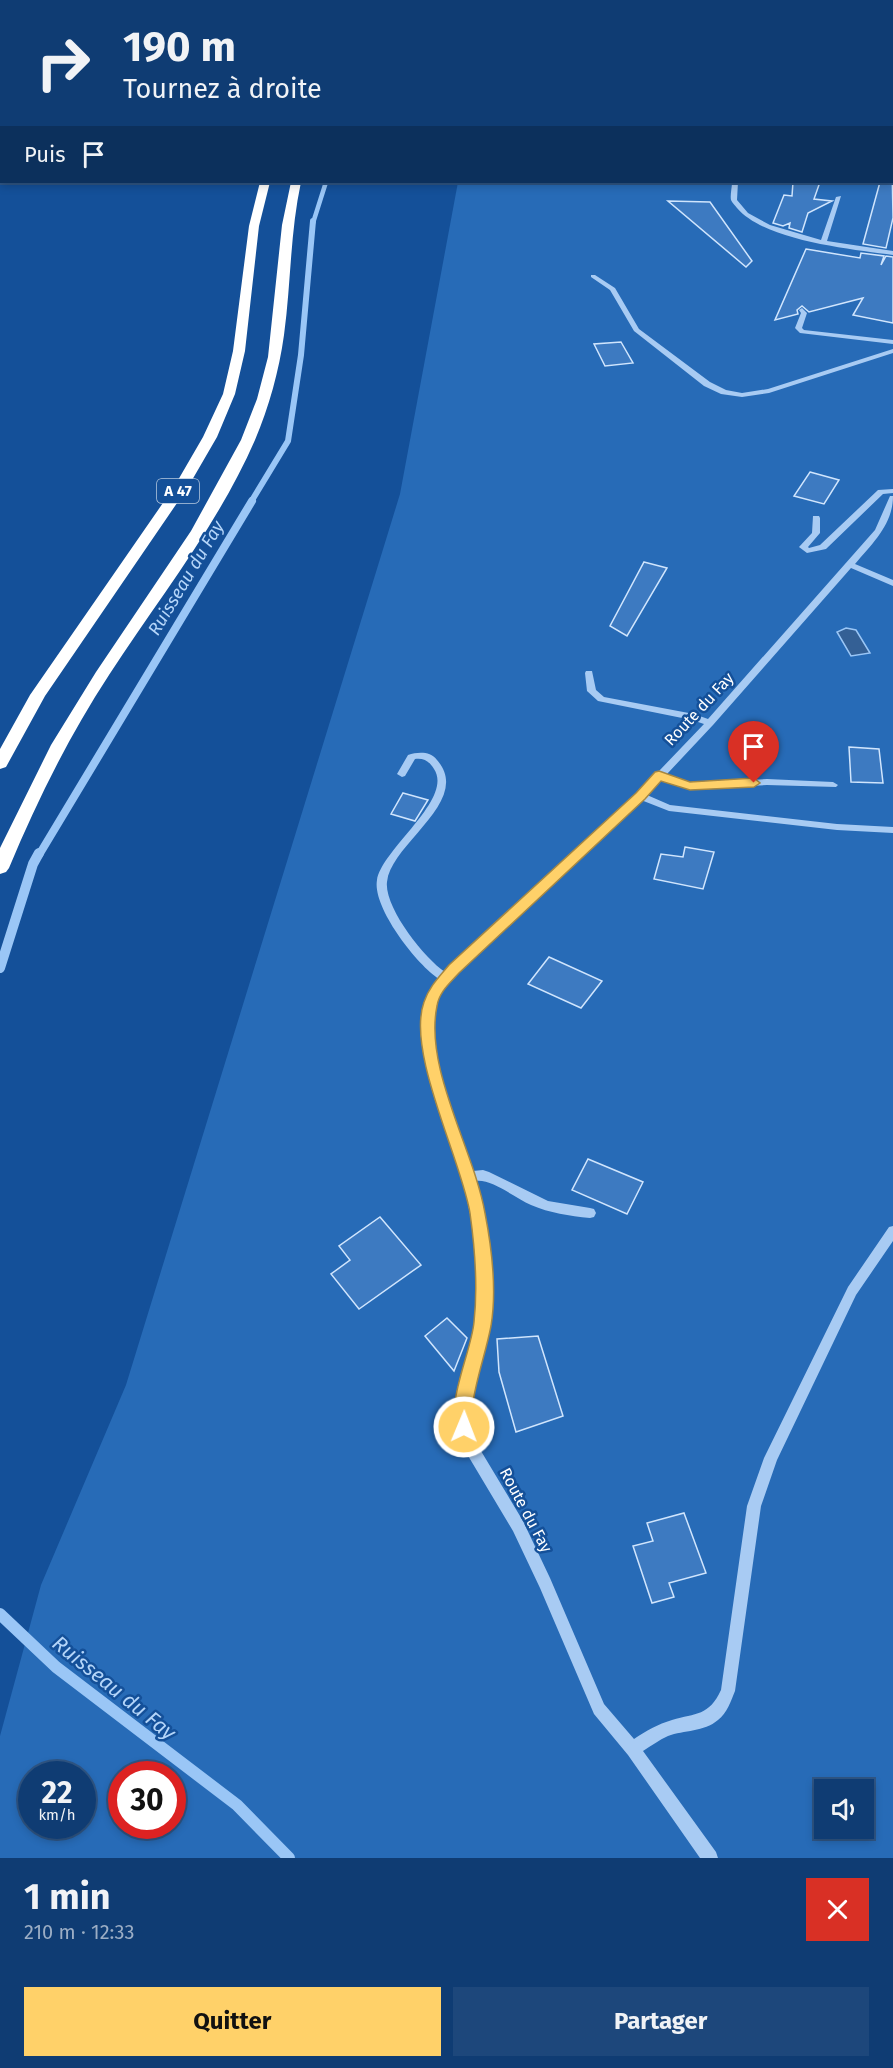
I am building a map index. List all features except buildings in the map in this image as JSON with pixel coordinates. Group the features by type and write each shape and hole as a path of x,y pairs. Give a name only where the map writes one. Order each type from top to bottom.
{"highway":[{"name":"A 47","path":"0,763 38,695 181,487 210,437 228,394 239,351 254,226 265,183"},
{"name":"A 47","path":"0,868 33,793 59,744 101,676 198,530 247,442 263,403 274,357 288,221 296,183"}],"street":[{"path":"735,183 733,195 736,204 752,219 777,231 893,253"},
{"path":"824,241 838,197"},
{"path":"593,276 613,289 636,330 707,384 724,392 742,395 769,390 893,351"},
{"path":"802,310 804,314 798,328 802,332 893,342"},
{"path":"816,519 816,533 803,547 807,551 823,547 881,492 893,491"},
{"name":"Route du Fay","path":"710,1858 633,1750 599,1709 518,1526 472,1449 464,1427 464,1404 483,1324 485,1279 477,1212 469,1176 447,1116 432,1062 428,1025 430,1004 437,988 446,978 640,796 710,723 879,531 893,498"},
{"path":"851,565 893,583"},
{"path":"589,673 592,691 601,699 693,717 710,723"},
{"path":"402,774 411,757 418,755 426,757 437,766 441,775 440,787 436,802 424,823 390,860 380,884 382,894 418,955 446,978"},
{"path":"659,775 690,786 767,782 833,785"},
{"path":"640,796 669,808 837,827 893,830"},
{"path":"469,1176 489,1177 528,1200 546,1207 567,1212 590,1213"},
{"path":"633,1750 662,1731 699,1723 713,1717 722,1707 728,1691 754,1506 771,1458 852,1292 893,1231"}],"shaded area":[{"path":"458,183 893,183 893,1858 0,1858 0,1736 41,1585 126,1385 400,494"},
{"path":"846,628 856,630 870,653 851,656 837,632"}],"waterway":[{"name":"Ruisseau du Fay","path":"313,223 326,183"},
{"name":"Ruisseau du Fay","path":"251,502 288,441 301,355 313,221"},
{"name":"Ruisseau du Fay","path":"39,855 252,501"},
{"name":"Ruisseau du Fay","path":"0,968 33,864 39,853"},
{"name":"Ruisseau du Fay","path":"0,1614 56,1667 237,1805 289,1858"}],"route":[{"path":"464,1427 464,1404 468,1379 483,1324 485,1279 477,1212 469,1176 447,1116 432,1062 428,1025 430,1004 437,988 454,969 640,796 659,775 682,785 700,787 754,783"}]}
